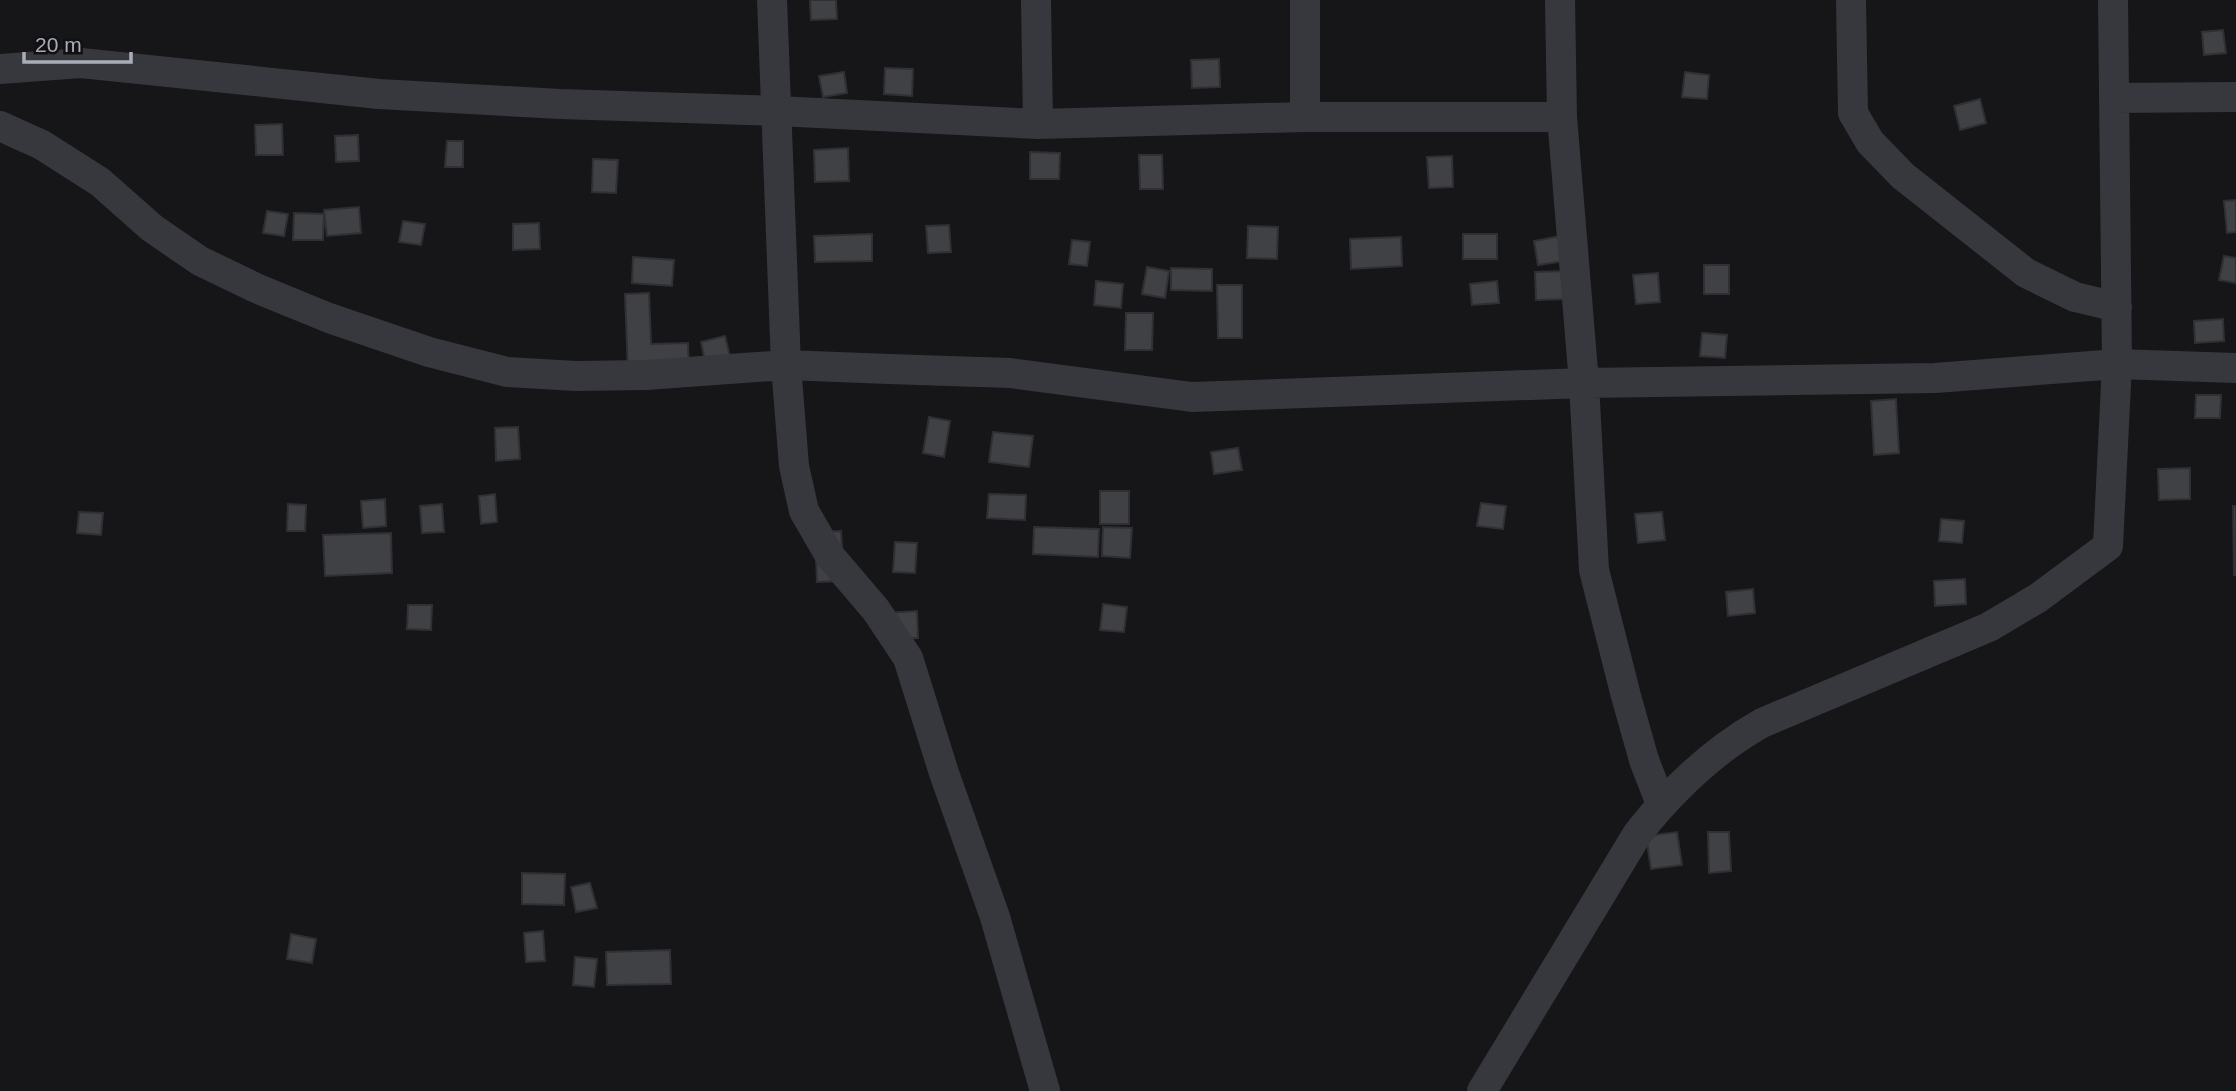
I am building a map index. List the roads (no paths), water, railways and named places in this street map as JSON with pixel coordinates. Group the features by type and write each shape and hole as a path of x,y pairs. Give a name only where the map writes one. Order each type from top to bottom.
{"street":[{"path":"772,0 786,365 794,466 804,511 830,556 876,610 908,658 944,773 995,917 1045,1091"},
{"path":"1036,0 1038,124"},
{"path":"1305,0 1305,117"},
{"path":"1560,0 1562,117 1584,383 1594,570 1644,760 1661,804"},
{"path":"1851,0 1853,113 1870,142 1903,176 2026,273 2076,297 2117,307"},
{"path":"1482,1091 1638,833 1661,804 1711,756 1734,738 1762,723 1989,627 2038,598 2108,545 2117,365 2112,0"},
{"path":"0,69 81,64 379,94 1038,124 1305,117 1562,117"},
{"path":"2114,98 2236,97"},
{"path":"0,126 42,145 100,182 152,228 200,261 329,318 429,352 507,372 576,376 646,375 786,365 1010,373 1192,397 1584,383 1935,378 2117,365 2236,368"}]}
